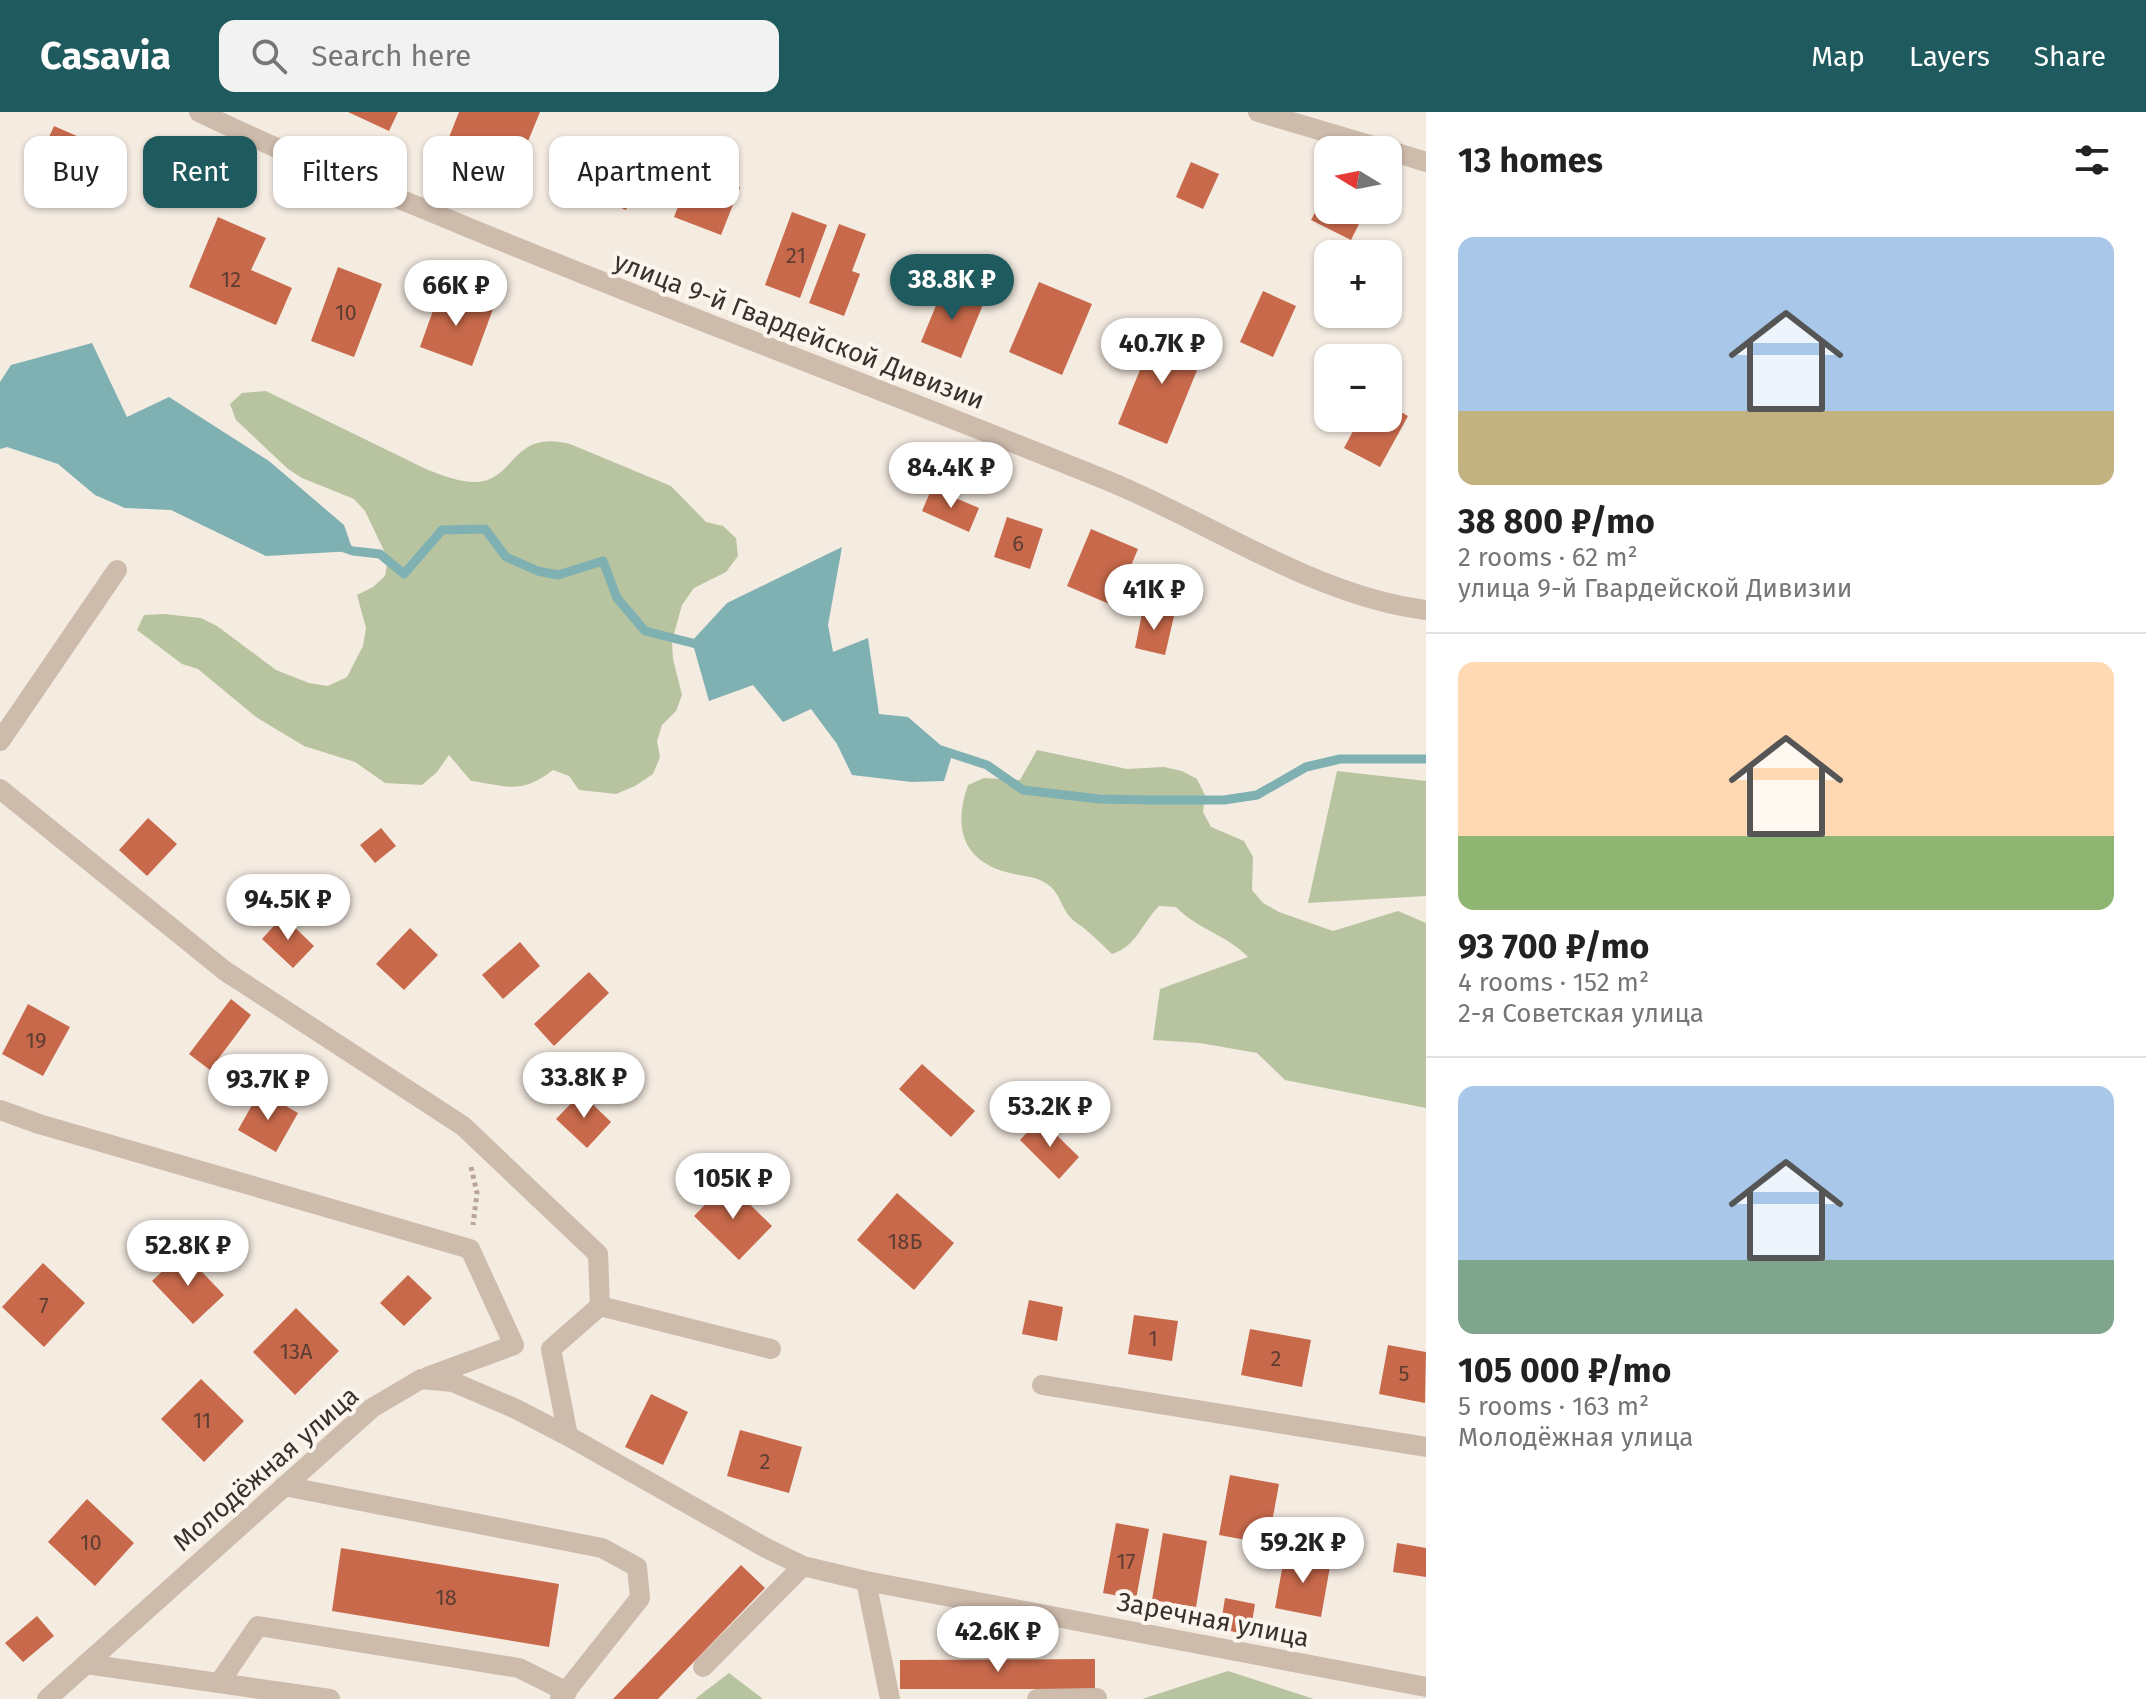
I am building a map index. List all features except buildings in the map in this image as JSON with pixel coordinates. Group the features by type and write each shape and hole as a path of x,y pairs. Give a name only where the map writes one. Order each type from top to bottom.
{"street":[{"name":"улица 9-й Гвардейской Дивизии","path":"199,112 524,251 1111,482 1305,573 1392,606 1426,610"},
{"path":"1258,112 1339,136"},
{"path":"1402,155 1426,162"},
{"path":"0,741 117,570"},
{"path":"0,789 225,971 463,1126 598,1254 600,1306"},
{"path":"0,1110 470,1249 514,1345 551,1349 600,1306"},
{"path":"600,1306 771,1349"},
{"name":"Молодёжная улица","path":"47,1699 372,1408 421,1379 514,1345"},
{"path":"551,1349 568,1436"},
{"path":"421,1379 453,1382 514,1408 803,1566 703,1667"},
{"path":"1042,1385 1426,1447"},
{"path":"219,1683 258,1626 519,1668 563,1696 640,1598 637,1567 602,1548 284,1486"},
{"name":"Заречная улица","path":"803,1566 866,1581 1426,1687"},
{"path":"866,1581 890,1699"},
{"path":"86,1664 330,1699"},
{"path":"1037,1699 1097,1698"}],"path":[{"path":"463,1126 477,1193 470,1249"}],"green space":[{"path":"266,391 428,470 465,481 490,479 536,443 551,441 570,444 671,486 706,522 723,526 736,538 738,556 726,572 694,588 682,605 672,641 682,695 676,711 662,725 657,741 660,757 653,774 616,794 579,790 569,776 553,770 532,783 514,787 471,781 449,755 437,772 422,785 385,783 355,762 304,746 256,717 198,669 182,664 137,630 144,615 201,618 217,626 276,670 309,683 328,686 347,677 363,646 366,628 357,595 385,576 388,559 365,511 354,499 302,478 288,469 236,420 230,404 242,393"},
{"path":"1037,750 1127,769 1164,767 1197,779 1205,795 1203,812 1211,827 1244,841 1253,857 1252,890 1263,903 1279,912 1333,931 1398,911 1426,923 1426,1108 1285,1080 1257,1053 1200,1043 1153,1040 1160,989 1248,957 1176,907 1159,906 1133,940 1112,954 1073,920 1046,883 1006,872 979,858 964,838 962,826 968,785 984,778 1020,780"},
{"path":"1337,771 1426,781 1426,896 1308,903"},
{"path":"1228,1671 1314,1699 1142,1699"},
{"path":"729,1673 763,1699 695,1699"}],"water":[{"path":"92,343 127,417 169,397 269,461 344,525 353,551 266,556 171,510 125,508 95,495 58,464 7,447 0,449 0,382 11,365"},
{"path":"842,547 828,625 833,652 868,638 879,714 908,717 952,755 944,781 912,782 852,775 837,744 811,709 783,722 753,685 709,701 692,641 727,603"}],"waterway":[{"path":"341,547 380,554 404,574 442,530 485,529 506,557 538,571 558,575 603,561 617,598 645,631 700,645"},
{"path":"941,750 987,765 1023,790 1099,799 1150,800 1224,800 1257,795 1306,767 1340,759 1426,759"}]}
